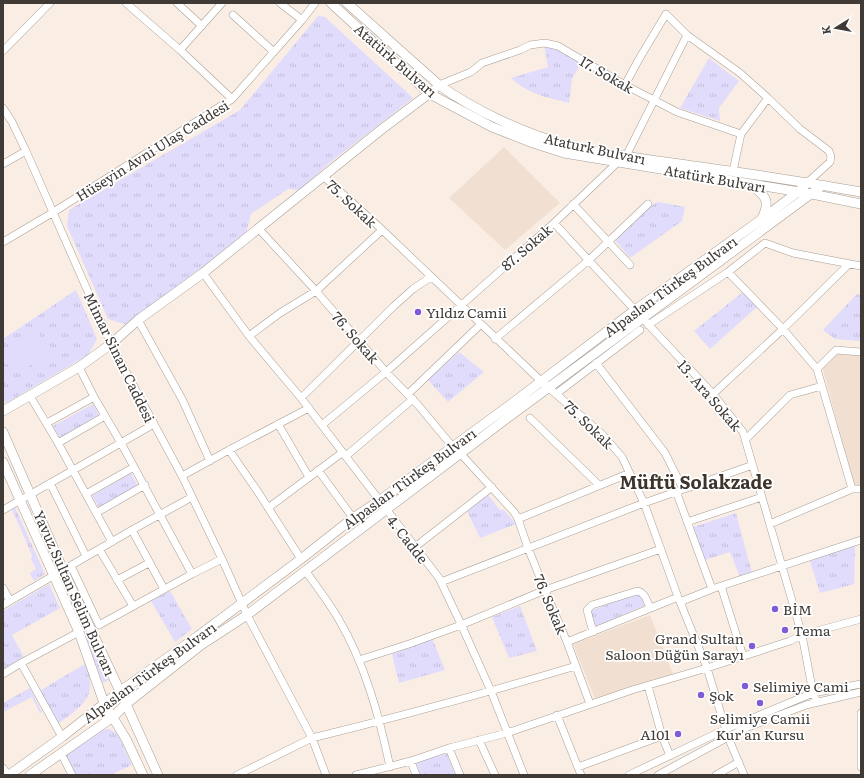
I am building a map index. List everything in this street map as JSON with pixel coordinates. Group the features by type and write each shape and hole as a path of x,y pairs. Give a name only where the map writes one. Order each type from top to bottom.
{"main road":[{"name":"Atatürk Bulvarı","path":"331,3 430,94 492,127 533,143 564,153 622,159 661,168 861,204"},
{"name":"Ataturk Bulvarı","path":"347,3 451,93 495,118 535,134 622,159 733,171 808,182 861,192"},
{"path":"3,411 79,367 111,344 138,320 203,273 382,129 430,94 439,84"},
{"name":"Alpaslan Türkeş Bulvarı","path":"9,775 62,737 104,703 243,603 353,518 379,501 635,310 762,219 798,192 808,182"},
{"path":"750,184 763,194 766,199 766,212 762,219"},
{"path":"30,775 113,717 126,704 201,645 247,615 385,509 460,454 553,391 824,185"},
{"name":"Yavuz Sultan Selim Bulvarı","path":"3,432 31,495 67,568 119,692 126,704 158,775"},
{"name":"Yavuz Sultan Selim Bulvarı","path":"3,462 79,632 104,703 126,739 140,774"}],"street":[{"path":"3,51 50,3"},
{"path":"126,3 180,50 232,99"},
{"path":"177,3 202,26"},
{"path":"180,50 222,3"},
{"path":"280,3 302,20"},
{"name":"Hüseyin Avni Ulaş Caddesi","path":"3,242 52,213 232,99 316,3"},
{"path":"625,85 666,14 687,35 740,73 800,129 829,152 831,157 830,162 808,182"},
{"path":"233,15 274,52"},
{"name":"87. Sokak","path":"322,425 386,372 554,223 622,159 687,35"},
{"name":"17. Sokak","path":"439,84 471,72 482,63 530,45 545,43 558,46 625,85 678,112 741,134"},
{"path":"733,171 741,134 768,98"},
{"name":"Mimar Sinan Caddesi","path":"3,108 12,122 26,151 111,344 182,476 243,603 247,615 312,738 326,775"},
{"path":"3,164 26,151"},
{"name":"75. Sokak","path":"323,176 382,230 495,339 603,435 622,457 644,503 679,599 707,668 728,737 744,775"},
{"path":"574,204 630,265"},
{"path":"495,339 590,260 648,204"},
{"name":"13. Ara Sokak","path":"554,223 713,394 743,432 802,635 813,693 817,702"},
{"name":"76. Sokak","path":"258,228 316,291 386,372 410,396 452,446"},
{"path":"249,336 280,313 316,291 382,230"},
{"path":"645,322 728,272 765,244 793,253 861,266"},
{"path":"713,394 783,329 849,264"},
{"path":"728,272 783,329 817,369 852,489"},
{"name":"4. Cadde","path":"203,273 249,336 309,408 441,582 491,691 524,775"},
{"path":"301,398 398,301 431,277"},
{"path":"138,320 182,399 210,461"},
{"path":"268,508 318,470 344,454 410,396 480,324"},
{"path":"553,391 596,363 640,330"},
{"path":"817,369 836,350 861,352"},
{"path":"596,363 665,453 680,490 687,522 712,589"},
{"path":"79,367 94,397 161,514 192,574"},
{"path":"745,440 790,395 822,386"},
{"path":"30,396 47,423 112,542"},
{"path":"47,423 94,397"},
{"path":"182,476 309,408"},
{"path":"58,443 105,416"},
{"path":"530,418 599,485"},
{"path":"3,510 154,424"},
{"path":"278,424 309,477"},
{"path":"229,450 301,559"},
{"name":"76. Sokak","path":"460,454 492,487 514,512 518,519 590,704"},
{"path":"441,582 644,503 753,465"},
{"path":"86,494 134,467"},
{"path":"318,470 353,518"},
{"path":"518,519 630,473"},
{"path":"50,483 86,556"},
{"path":"96,513 145,486"},
{"path":"415,547 492,487"},
{"path":"770,524 852,489 861,490"},
{"path":"3,605 86,556 192,497"},
{"path":"687,522 762,497"},
{"path":"132,530 164,590"},
{"path":"567,642 650,608 861,540"},
{"path":"99,549 133,606"},
{"path":"359,660 461,625 545,590 661,549"},
{"path":"67,568 99,624 222,559"},
{"path":"117,580 149,563"},
{"path":"305,570 338,618 359,660 380,721 390,766"},
{"path":"721,586 742,656"},
{"path":"3,588 10,601"},
{"path":"593,632 587,614 587,610 592,605 641,591 644,594 650,608"},
{"path":"356,775 412,761 449,748 507,733 556,715 790,641 802,635 861,619"},
{"path":"3,674 79,632"},
{"path":"21,663 62,737"},
{"path":"237,775 312,738 491,691 576,666"},
{"path":"630,775 726,729 813,693 861,684"},
{"path":"648,686 662,736 670,756"},
{"path":"658,775 743,730 806,705 861,692"},
{"path":"861,713 861,767"},
{"path":"556,715 581,775"},
{"path":"578,766 662,736"},
{"path":"479,740 495,775"},
{"path":"449,748 460,775"},
{"path":"64,759 72,775"},
{"path":"412,761 416,775"},
{"path":"716,775 738,762"},
{"path":"3,768 9,775"}],"shaded area":[{"path":"504,147 560,203 505,250 449,198"},
{"path":"839,352 861,354 861,487 854,486 823,370 824,367"},
{"path":"650,615 673,674 595,699 573,644"}],"green space":[{"path":"318,16 325,17 413,98 328,164 300,190 288,189 251,214 246,233 127,325 108,319 67,226 69,210 240,110"},
{"path":"544,45 554,47 581,63 572,79 569,103 545,97 524,88 511,78 548,67"},
{"path":"709,58 739,81 719,108 720,121 680,108"},
{"path":"659,202 685,207 682,221 630,258 614,239 655,203"},
{"path":"76,290 97,339 88,355 6,403 3,400 3,339"},
{"path":"743,292 757,307 710,349 694,331"},
{"path":"857,294 861,295 860,341 835,339 823,330"},
{"path":"38,331 50,355 15,374 3,352 3,349"},
{"path":"459,352 484,372 448,402 428,380"},
{"path":"93,404 99,415 60,438 53,426"},
{"path":"131,473 138,486 99,507 92,496"},
{"path":"488,495 500,510 504,510 516,524 480,538 467,511"},
{"path":"13,503 45,574 34,581 30,573 36,569 31,559 32,555 10,505"},
{"path":"736,513 752,573 740,577 730,552 705,560 693,527"},
{"path":"855,546 854,584 820,593 810,561 844,548"},
{"path":"61,577 109,680 103,683 91,652 58,579"},
{"path":"49,584 60,608 12,635 24,657 3,669 3,611"},
{"path":"170,591 192,629 175,642 151,601"},
{"path":"636,594 642,597 644,606 615,618 613,622 595,629 590,611"},
{"path":"520,606 537,651 509,658 492,617"},
{"path":"432,638 445,670 399,683 392,654"},
{"path":"85,664 89,675 90,684 89,693 86,700 74,712 58,724 41,690"},
{"path":"30,688 42,712 40,713 32,697 3,712 3,703"},
{"path":"110,729 118,735 132,765 110,775 75,775 65,756 98,730"},
{"path":"447,754 455,775 420,775 416,761"}],"place":[{"name":"Yıldız Camii","path":"418,312"},
{"name":"BİM","path":"775,609"},
{"name":"Tema","path":"785,630"},
{"name":"Grand Sultan Saloon Düğün Sarayı","path":"752,646"},
{"name":"Selimiye Cami","path":"745,686"},
{"name":"Şok","path":"701,695"},
{"name":"Selimiye Camii Kur'an Kursu","path":"760,703"},
{"name":"A101","path":"678,734"}],"district":[{"name":"Müftü Solakzade","path":"696,481"}]}
